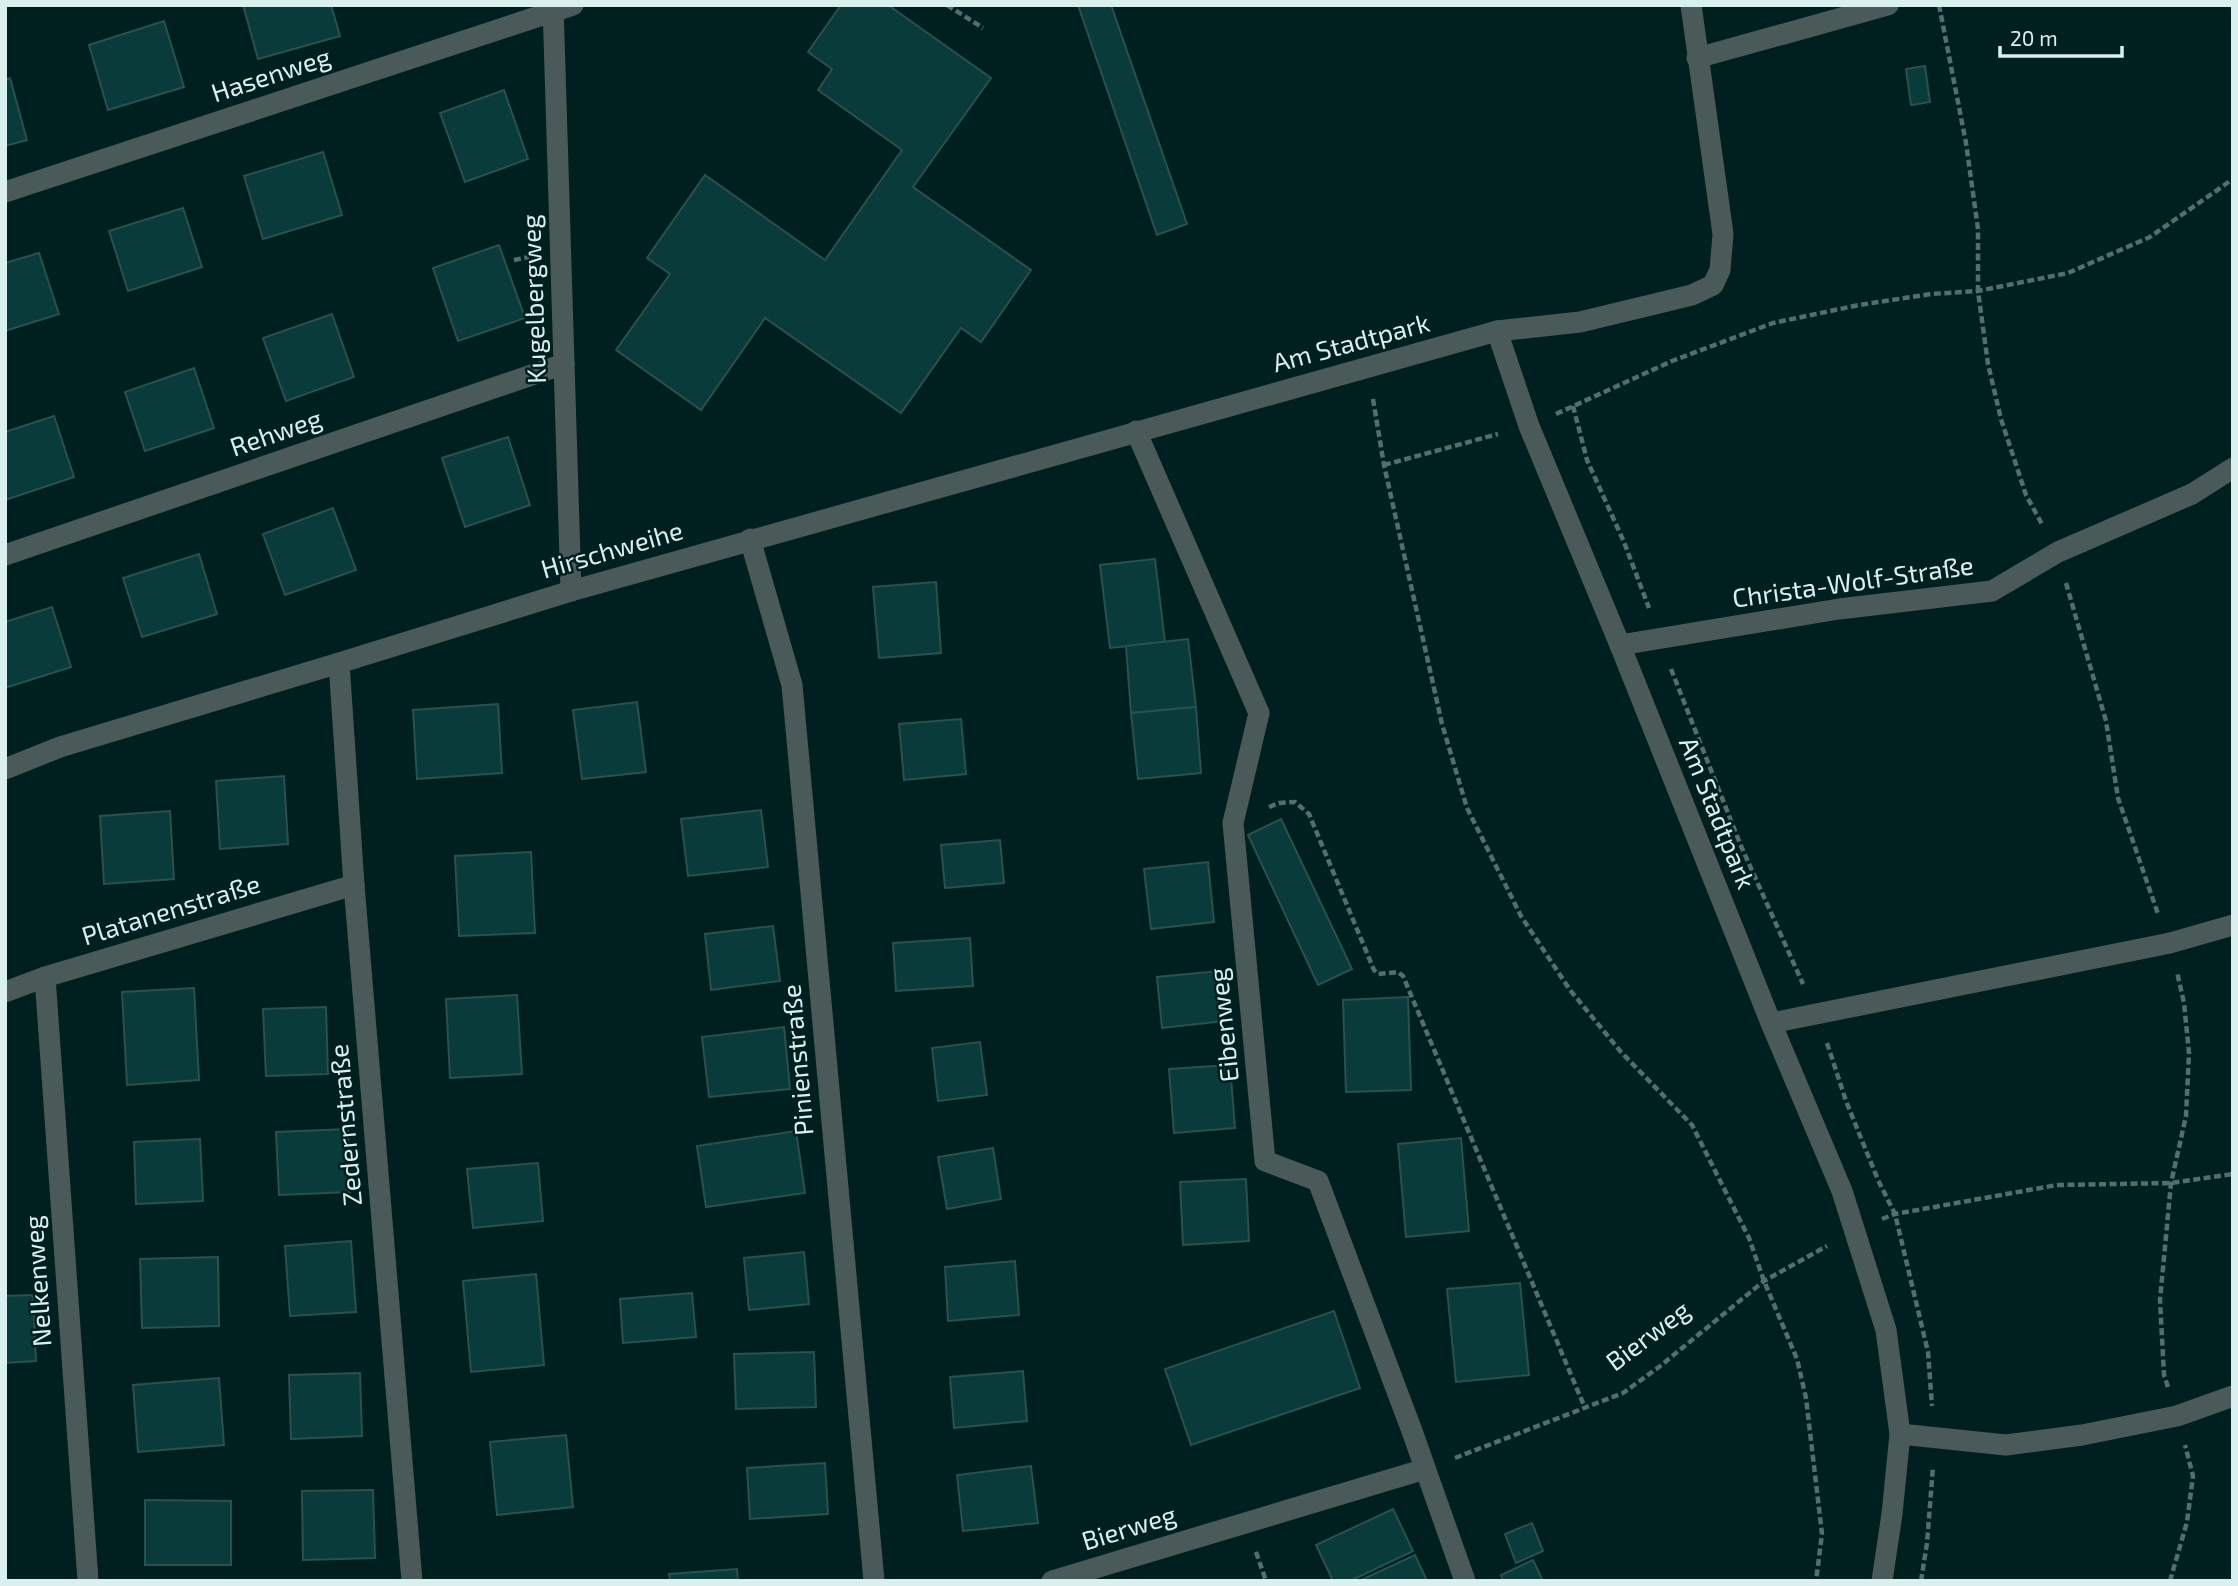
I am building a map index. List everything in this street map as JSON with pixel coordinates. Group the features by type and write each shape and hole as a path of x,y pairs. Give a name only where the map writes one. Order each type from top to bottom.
{"street":[{"path":"1497,331 1580,322 1692,295 1713,285 1720,270 1723,234 1691,5"},
{"path":"1697,58 1888,5"},
{"name":"Hasenweg","path":"5,192 560,7"},
{"name":"Kugelbergweg","path":"560,7 564,365 571,591"},
{"name":"Am Stadtpark","path":"1239,403 1497,331 1529,426 1842,1191 1886,1330 1900,1434 1882,1581"},
{"name":"Rehweg","path":"5,555 564,365"},
{"name":"Hirschweihe","path":"5,769 60,747 571,591 1239,403"},
{"name":"Eibenweg","path":"1136,431 1259,713 1233,823 1265,1161 1318,1181 1412,1430 1465,1581"},
{"name":"Christa-Wolf-Straße","path":"1620,645 1839,610 1992,591 2057,552 2192,494 2233,468"},
{"name":"Pinienstraße","path":"750,539 792,685 874,1581"},
{"name":"Zedernstraße","path":"339,663 354,885 412,1581"},
{"name":"Platanenstraße","path":"5,992 45,977 354,885"},
{"path":"1771,1023 2170,943 2233,925"},
{"name":"Nelkenweg","path":"45,977 88,1581"},
{"path":"1900,1434 2006,1446 2082,1435 2177,1416 2233,1396"},
{"name":"Bierweg","path":"1052,1581 1424,1469"}],"path":[{"path":"947,5 984,28"},
{"path":"1939,5 1968,155 1978,229 1978,290 1988,364 2001,419 2026,495 2057,552 2106,721 2118,798 2142,872 2170,943 2184,1003 2189,1053 2186,1116 2171,1184 2160,1300 2164,1375 2193,1476 2187,1522 2170,1581"},
{"path":"1384,466 1529,426 1672,361 1773,323 1931,294 1978,290 2068,273 2150,237 2233,179"},
{"path":"1368,367 1384,466 1442,724 1467,808 1521,916 1570,990 1621,1052 1692,1125 1749,1238 1797,1359 1807,1398 1822,1534 1816,1581"},
{"path":"1233,823 1279,803 1295,802 1309,814 1374,970 1378,974 1398,972 1403,976 1584,1408"},
{"name":"Bierweg","path":"1424,1469 1623,1393 1764,1281 1854,1231 1895,1214 2057,1185 2171,1184 2233,1174"}],"building":[{"path":"243,5 331,5 340,36 258,59"},
{"path":"841,5 888,5 991,78 913,187 1031,270 981,342 961,328 901,413 765,318 701,410 616,350 670,274 647,258 705,175 825,260 902,150 818,90 832,69 808,52"},
{"path":"1078,5 1111,5 1187,224 1157,235"},
{"path":"164,21 184,87 108,110 89,45"},
{"path":"1925,66 1930,102 1911,105 1906,69"},
{"path":"10,78 27,140 5,146 5,80"},
{"path":"504,90 528,159 465,182 440,113"},
{"path":"323,152 342,215 263,239 244,176"},
{"path":"183,208 202,267 128,291 109,231"},
{"path":"499,245 525,318 458,341 433,268"},
{"path":"39,253 59,314 5,331 5,263"},
{"path":"332,314 354,377 286,401 263,338"},
{"path":"194,368 214,428 145,451 125,392"},
{"path":"54,416 74,477 5,500 5,432"},
{"path":"508,437 530,505 465,527 442,458"},
{"path":"333,508 356,570 285,595 263,534"},
{"path":"199,554 217,614 142,637 123,578"},
{"path":"1155,559 1165,642 1110,648 1100,565"},
{"path":"936,582 941,653 879,658 873,587"},
{"path":"52,607 71,667 5,688 5,622"},
{"path":"1188,639 1196,707 1131,713 1126,646"},
{"path":"637,702 646,772 582,779 573,710"},
{"path":"498,704 502,773 417,779 413,710"},
{"path":"1196,707 1201,773 1138,779 1131,713"},
{"path":"961,719 966,774 904,780 899,724"},
{"path":"284,776 288,844 220,849 216,781"},
{"path":"761,810 768,867 688,876 681,819"},
{"path":"170,811 174,879 104,884 100,816"},
{"path":"1281,819 1352,969 1318,985 1248,835"},
{"path":"1000,840 1004,883 945,888 941,845"},
{"path":"531,852 535,933 459,936 455,856"},
{"path":"1208,862 1214,922 1151,929 1144,869"},
{"path":"773,926 780,981 711,990 705,934"},
{"path":"970,938 973,986 896,991 893,943"},
{"path":"1219,971 1224,1021 1162,1028 1157,977"},
{"path":"194,988 199,1080 127,1085 122,992"},
{"path":"517,995 522,1074 450,1078 446,999"},
{"path":"1408,997 1411,1090 1346,1092 1343,1000"},
{"path":"326,1007 328,1074 266,1076 263,1009"},
{"path":"784,1027 790,1089 709,1097 702,1037"},
{"path":"980,1042 987,1095 938,1101 932,1048"},
{"path":"1230,1065 1235,1128 1174,1133 1169,1069"},
{"path":"348,1129 350,1192 279,1195 276,1132"},
{"path":"796,1131 805,1193 706,1207 697,1146"},
{"path":"1461,1138 1469,1231 1406,1237 1398,1144"},
{"path":"200,1139 203,1201 136,1204 134,1142"},
{"path":"993,1148 1001,1199 947,1209 938,1157"},
{"path":"538,1163 543,1221 473,1228 467,1169"},
{"path":"1246,1179 1249,1241 1183,1245 1180,1182"},
{"path":"351,1241 356,1312 290,1316 285,1246"},
{"path":"804,1252 809,1304 749,1310 744,1258"},
{"path":"218,1257 219,1326 142,1328 140,1259"},
{"path":"1015,1261 1019,1315 948,1321 945,1267"},
{"path":"536,1274 544,1365 471,1372 463,1281"},
{"path":"1520,1283 1529,1375 1456,1382 1447,1289"},
{"path":"692,1293 696,1337 623,1343 620,1299"},
{"path":"33,1295 36,1361 5,1363 5,1296"},
{"path":"1334,1311 1360,1388 1191,1445 1165,1369"},
{"path":"814,1352 816,1407 736,1409 734,1354"},
{"path":"1023,1371 1027,1421 954,1428 950,1377"},
{"path":"360,1373 362,1436 291,1439 289,1375"},
{"path":"219,1378 224,1445 138,1452 133,1385"},
{"path":"566,1435 573,1507 497,1515 490,1442"},
{"path":"825,1463 828,1514 750,1519 747,1468"},
{"path":"1031,1466 1038,1523 963,1531 957,1475"},
{"path":"373,1490 375,1558 303,1560 302,1491"},
{"path":"145,1500 231,1501 231,1565 145,1565"},
{"path":"1393,1509 1413,1551 1350,1581 1333,1581 1316,1545"},
{"path":"1532,1523 1543,1551 1516,1563 1505,1534"},
{"path":"1415,1555 1427,1581 1359,1581"},
{"path":"1533,1560 1543,1581 1503,1581 1501,1575"},
{"path":"737,1569 738,1581 670,1581 669,1574"}]}
